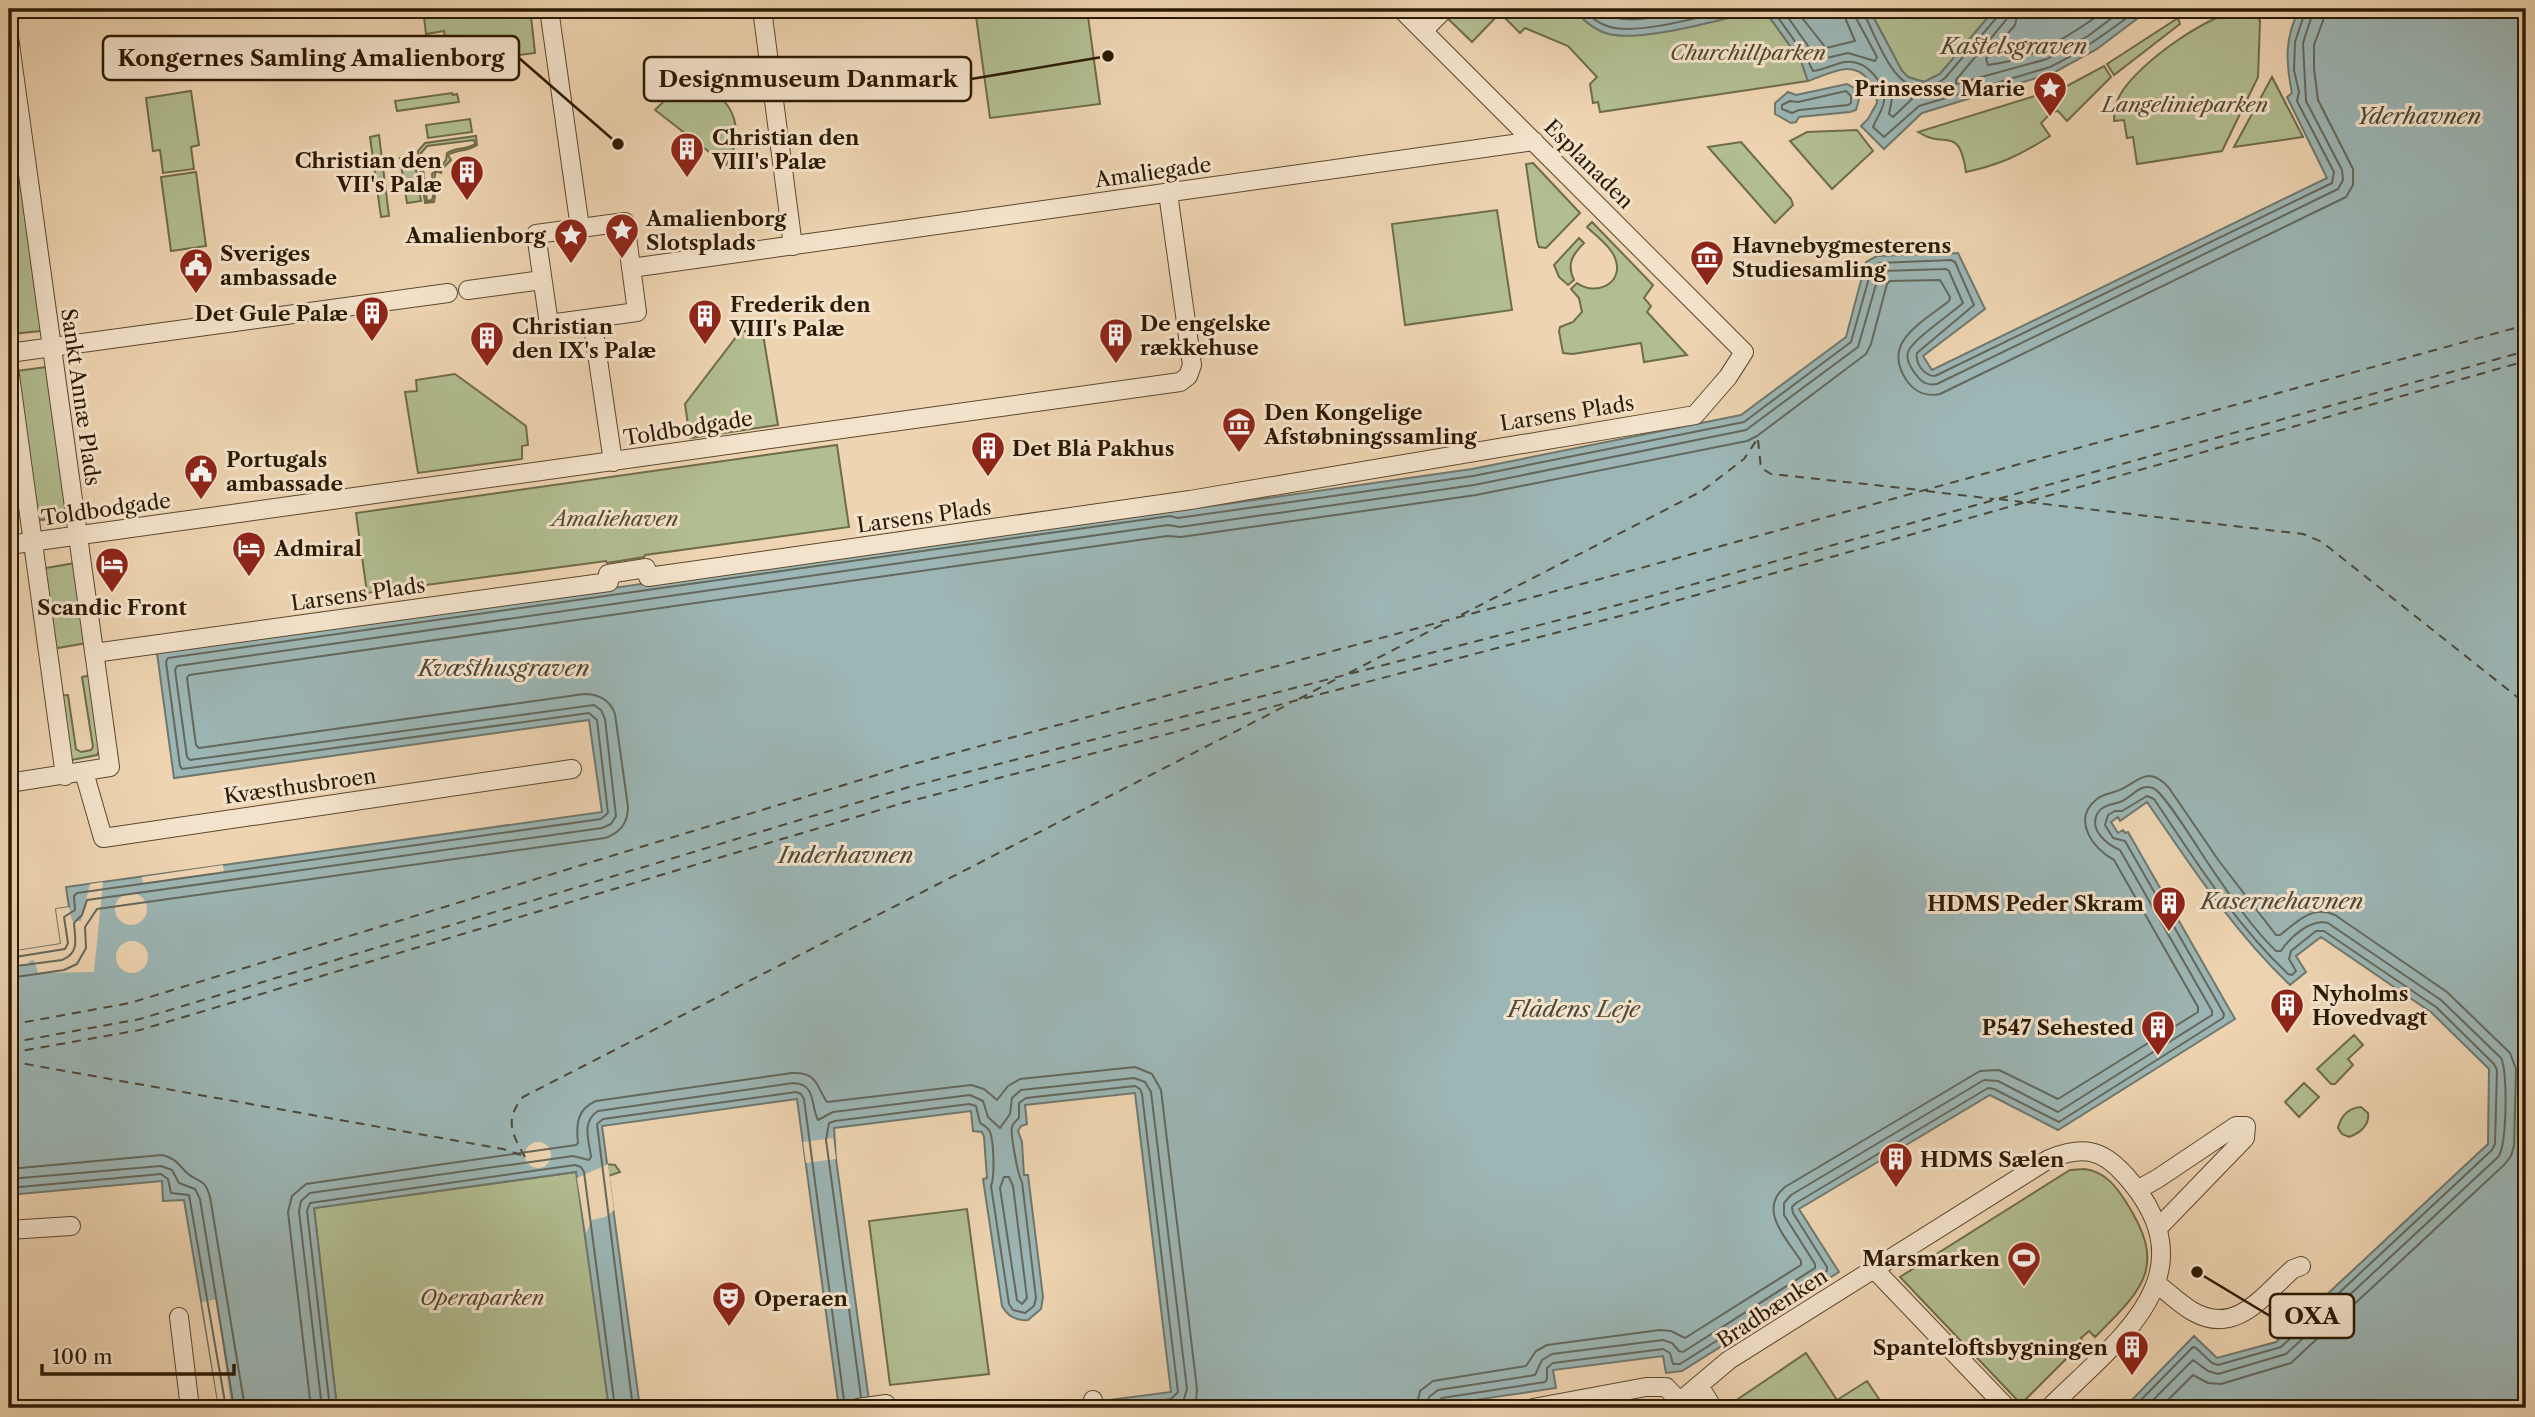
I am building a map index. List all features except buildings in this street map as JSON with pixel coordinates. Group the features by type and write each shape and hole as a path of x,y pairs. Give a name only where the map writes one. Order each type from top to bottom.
{"street":[{"path":"549,9 580,228"},
{"path":"631,268 785,247 761,9"},
{"name":"Esplanaden","path":"1401,9 1744,352"},
{"path":"1423,31 1445,9"},
{"name":"Sankt Annæ Plads","path":"9,37 110,767 9,783"},
{"name":"Amaliegade","path":"785,247 1534,141"},
{"name":"Toldbodgade","path":"9,545 1180,382 1188,376 1192,365 1168,193"},
{"path":"625,222 631,268 637,312 548,324 536,234 625,222"},
{"path":"468,290 542,280"},
{"path":"9,353 448,293"},
{"path":"592,318 613,462"},
{"name":"Larsens Plads","path":"94,653 609,582 608,574 637,569 646,568 648,576 661,575 1110,512 1695,415 1728,377 1744,352"},
{"path":"9,368 65,776"},
{"name":"Kvæsthusbroen","path":"84,772 103,838 572,769"},
{"path":"2049,1408 2144,1311 2157,1284 2161,1261 2158,1228 2245,1138 2246,1126 2236,1126 2157,1180 2137,1190"},
{"name":"Bradbænken","path":"1676,1405 1729,1360 2049,1159 2067,1152 2083,1150 2111,1161 2137,1190 2158,1228"},
{"path":"9,1230 71,1226"},
{"path":"2157,1284 2192,1311 2208,1318 2225,1320 2247,1312 2293,1269 2301,1266"},
{"path":"1874,1269 2007,1408"},
{"path":"179,1317 190,1408"},
{"path":"1533,1408 1646,1387 1666,1387 1676,1405"},
{"path":"1700,1387 1713,1408"},
{"path":"858,1408 882,1405"}],"green space":[{"path":"423,9 511,9 513,18 531,16 535,53 449,64 444,31 426,34"},
{"path":"975,9 1087,9 1100,104 990,118"},
{"name":"Churchillparken","path":"1438,9 1574,9 1598,30 1624,36 1662,32 1761,10 1765,11 1801,61 1808,81 1600,112 1598,102 1593,103 1590,84 1597,77 1568,46 1525,28 1520,33 1500,13 1472,42"},
{"path":"1869,9 1995,9 1940,74 1924,82 1908,77 1902,71"},
{"name":"Langelinieparken","path":"2248,9 2257,14 2260,21 2258,77 2222,151 2137,164 2133,137 2127,138 2124,120 2114,121 2117,102 2129,82 2158,54 2196,28 2215,18"},
{"path":"2178,18 2180,24 2114,75 2107,64"},
{"path":"2104,66 2111,77 2067,121 2058,111 2052,112 2041,123 2050,136 1999,163 1966,172 1963,157 1955,143 1918,132 2067,86"},
{"path":"9,75 44,327 41,331 12,334 9,332"},
{"path":"2272,77 2303,137 2234,147"},
{"path":"685,90 701,90 714,94 731,112 736,138 726,165 655,110 669,96"},
{"path":"191,91 199,145 191,147 194,169 163,173 160,150 153,151 146,98"},
{"path":"457,94 459,102 397,111 395,101"},
{"path":"470,119 472,132 428,138 426,125"},
{"path":"1857,130 1873,151 1832,189 1790,141 1807,132"},
{"path":"379,135 389,216 381,217 370,137"},
{"path":"476,136 477,145 448,155 451,160 441,173 436,171 434,202 425,203 418,151 425,143","holes":["474,140 475,144 472,146 447,153 446,160 432,174 434,192 432,200 427,201 421,153 427,146"]},
{"path":"1741,142 1791,199 1793,205 1775,223 1708,147"},
{"path":"414,156 421,201 407,203 400,158"},
{"path":"1533,163 1580,213 1546,248 1539,247 1537,241 1526,164"},
{"path":"196,172 206,246 171,251 161,177"},
{"path":"1497,210 1512,310 1405,325 1392,224"},
{"path":"1592,222 1653,285 1644,298 1651,306 1647,312 1687,355 1644,362 1641,343 1573,354 1563,353 1560,327 1573,322 1582,312 1579,298 1571,289 1577,283 1591,288 1606,286 1615,276 1617,269 1611,251 1587,227"},
{"path":"1579,238 1584,243 1572,260 1574,280 1568,285 1559,277 1554,265"},
{"path":"762,328 778,425 690,438 685,404 740,332"},
{"path":"46,367 50,371 69,516 33,521 16,371"},
{"path":"455,374 526,426 528,445 522,446 522,459 418,473 405,392 417,391 416,380"},
{"name":"Amaliehaven","path":"837,445 849,527 645,555 607,563 606,561 367,593 356,513"},
{"path":"75,563 87,643 52,649 40,569"},
{"path":"91,675 100,749 97,755 72,760 66,757 57,696 68,695 76,749 81,752 91,750 93,747 82,677"},
{"path":"2354,1035 2363,1045 2348,1059 2353,1065 2335,1084 2331,1084 2317,1069"},
{"path":"2304,1083 2319,1097 2299,1117 2285,1102"},
{"path":"2361,1107 2368,1113 2366,1125 2349,1137 2342,1134 2338,1128 2343,1116 2352,1109"},
{"name":"Operaparken","path":"605,1164 615,1165 620,1172 579,1186 609,1408 337,1408 314,1208 577,1172 577,1177"},
{"name":"Marsmarken","path":"2085,1169 2098,1173 2114,1185 2139,1224 2146,1244 2144,1276 2137,1290 2112,1320 2095,1337 2089,1331 2081,1338 2083,1342 2021,1404 1900,1277 2070,1170"},
{"path":"967,1209 989,1374 890,1385 869,1221"},
{"path":"1806,1353 1837,1400 1867,1381 1885,1408 1744,1408 1738,1399"}],"water":[{"name":"Kastelsgraven","path":"1574,9 1869,9 1902,71 1908,77 1924,82 1940,74 1995,9 2150,9 2097,49 2053,73 1922,113 1884,149 1861,126 1877,103 1874,91 1864,75 1846,69 1808,81 1801,61 1765,11 1662,32 1624,36 1598,30"},
{"path":"2300,9 2526,9 2526,1408 2124,1408 2194,1336 2217,1358 2276,1342 2488,1144 2489,1069 2432,1013 2321,937 2296,956 2306,972 2290,985 2232,921 2147,802 2120,821 2118,817 2111,822 2118,833 2123,830 2128,832 2235,1019 2058,1130 1990,1095 1799,1209 1839,1272 1682,1371 1666,1373 1663,1356 1553,1370 1556,1388 1420,1408 1048,1408 1171,1392 1135,1093 1025,1105 1027,1124 1021,1126 1018,1131 1022,1142 1024,1175 1028,1175 1043,1297 1041,1309 1028,1320 1013,1318 1002,1306 983,1179 987,1178 984,1137 982,1132 973,1131 971,1111 834,1128 870,1408 839,1408 797,1099 602,1126 640,1408 609,1408 576,1172 314,1208 337,1408 219,1408 184,1200 163,1201 162,1181 9,1195 9,952 61,944 56,909 69,907 66,887 602,812 589,720 174,778 157,653 1175,508 1176,511 1472,469 1741,415 1846,337 1866,262 1877,256 1958,253 1985,309 1923,356 1932,370 2327,178 2287,97 2292,93 2288,71 2289,40"},
{"path":"1847,84 1856,89 1859,99 1856,110 1799,117 1796,122 1791,123 1775,114 1775,103 1788,92 1796,95"}],"pier":[{"path":"223,865 224,873 143,884 142,877"},
{"path":"103,882 94,972 38,973 34,960 29,961 29,965 9,969 9,952 61,944 56,909 69,907 72,921 81,921 90,884"},
{"path":"131,893 142,898 147,909 142,920 131,925 120,920 115,909 120,898"},
{"path":"132,941 143,946 148,957 143,968 132,973 121,968 116,957 121,946"},
{"path":"833,1138 836,1159 806,1163 803,1142"},
{"path":"538,1142 547,1146 551,1155 547,1164 538,1168 529,1164 525,1155 529,1146"},
{"path":"608,1164 614,1210 605,1217 592,1220 586,1233 577,1178"},
{"path":"217,1299 231,1408 219,1408 202,1302"}],"ferry route":[{"path":"9,1025 130,1003 906,766 2526,325"},
{"path":"9,1043 140,1019 909,787 1637,600 2526,351"},
{"path":"9,1053 140,1030 903,803 1647,609 2526,361"},
{"path":"1461,615 1702,491 1744,459 1758,438"},
{"path":"1758,440 1761,468 1771,474 1921,490"},
{"path":"1926,491 1994,499"},
{"path":"1999,499 2022,502"},
{"path":"2027,502 2303,534 2322,542 2526,704"},
{"path":"1349,673 1449,621"},
{"path":"1299,699 1340,677"},
{"path":"525,1157 512,1127 513,1113 523,1097 1291,703"},
{"path":"9,1061 503,1149 524,1156"}],"place":[{"name":"Designmuseum Danmark","path":"1108,56"},
{"name":"Prinsesse Marie","path":"2050,118"},
{"name":"Kongernes Samling Amalienborg","path":"618,144"},
{"name":"Christian den VIII's Palæ","path":"687,179"},
{"name":"Christian den VII's Palæ","path":"467,202"},
{"name":"Amalienborg Slotsplads","path":"622,260"},
{"name":"Amalienborg","path":"571,265"},
{"name":"Havnebygmesterens Studiesamling","path":"1707,287"},
{"name":"Sveriges ambassade","path":"196,295"},
{"name":"Det Gule Palæ","path":"372,343"},
{"name":"Frederik den VIII's Palæ","path":"705,346"},
{"name":"De engelske rækkehuse","path":"1116,365"},
{"name":"Christian den IX's Palæ","path":"487,368"},
{"name":"Den Kongelige Afstøbningssamling","path":"1239,454"},
{"name":"Det Blå Pakhus","path":"988,478"},
{"name":"Portugals ambassade","path":"201,501"},
{"name":"Admiral","path":"249,578"},
{"name":"Scandic Front","path":"112,594"},
{"name":"HDMS Peder Skram","path":"2169,933"},
{"name":"Nyholms Hovedvagt","path":"2287,1035"},
{"name":"P547 Sehested","path":"2158,1057"},
{"name":"HDMS Sælen","path":"1896,1189"},
{"name":"OXA","path":"2197,1272"},
{"name":"Marsmarken","path":"2024,1288"},
{"name":"Operaen","path":"729,1328"},
{"name":"Spanteloftsbygningen","path":"2132,1377"}],"water label":[{"name":"Yderhavnen","path":"2419,116"},
{"name":"Kvæsthusgraven","path":"504,668"},
{"name":"Inderhavnen","path":"846,855"},
{"name":"Kasernehavnen","path":"2282,901"},
{"name":"Flådens Leje","path":"1574,1009"}]}
